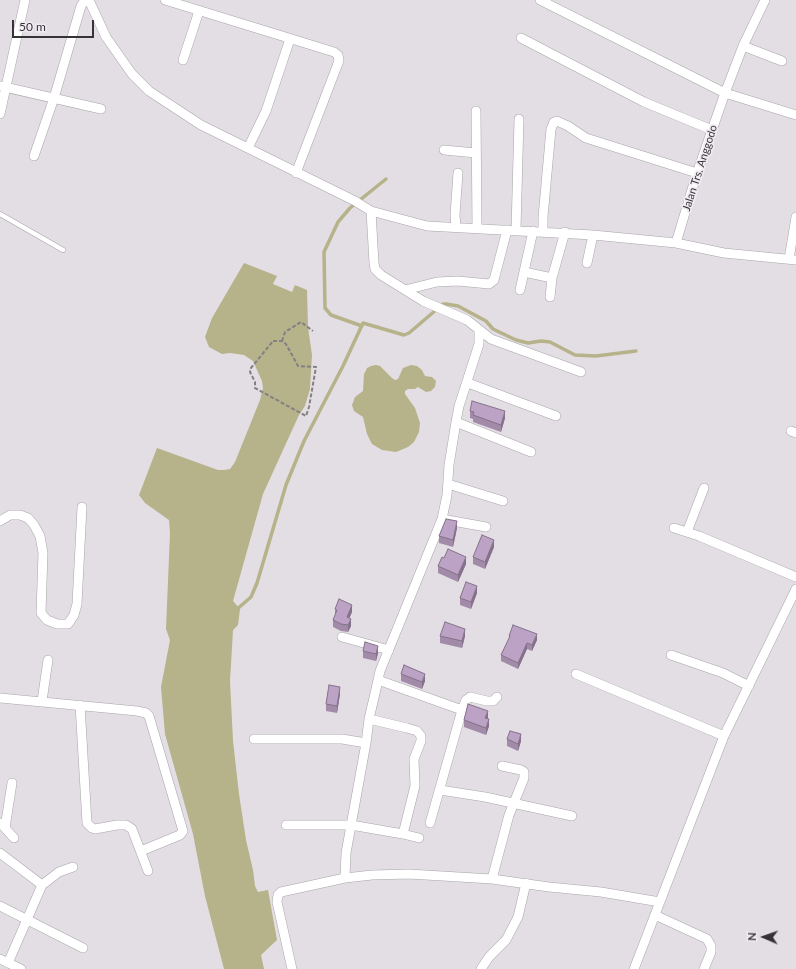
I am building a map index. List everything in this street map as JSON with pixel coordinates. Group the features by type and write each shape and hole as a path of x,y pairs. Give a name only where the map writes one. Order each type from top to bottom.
{"street":[{"path":"0,114 3,86 25,0"},
{"path":"34,156 54,98 84,0"},
{"path":"89,0 106,37 132,74 149,91 200,125 357,202 371,211 427,226 593,234 676,243 724,253 793,260 796,217"},
{"path":"165,0 334,52 336,54 339,58 334,74 296,172"},
{"path":"540,0 725,93 796,115"},
{"name":"Jalan Trs. Anggodo","path":"676,243 697,173 725,93 743,46 765,0"},
{"path":"183,60 199,11"},
{"path":"521,38 644,102 712,130"},
{"path":"248,148 266,111 290,39"},
{"path":"743,46 782,61"},
{"path":"3,86 101,109"},
{"path":"476,111 477,228"},
{"path":"405,290 437,282 458,281 489,284 494,280 512,230 519,120"},
{"path":"544,232 543,216 551,129 554,122 562,123 586,138 697,173"},
{"path":"444,150 476,153"},
{"path":"456,227 455,214 458,174"},
{"path":"371,211 374,263 375,269 381,275 418,298 467,320 491,339 581,372"},
{"path":"520,290 533,231"},
{"path":"550,297 552,278 565,232"},
{"path":"587,263 593,234"},
{"path":"524,272 552,278"},
{"path":"345,878 346,853 369,719 378,680 442,519 447,495 449,465 456,422 479,344 479,330"},
{"path":"468,383 556,416"},
{"path":"456,422 531,452"},
{"path":"448,484 502,501"},
{"path":"687,532 704,488"},
{"path":"0,521 10,515 20,515 28,518 34,525 40,536 43,553 41,613 47,620 57,624 68,624 74,614 77,604 82,507"},
{"path":"442,519 486,528"},
{"path":"674,528 700,536 796,577"},
{"path":"634,969 724,736 796,589"},
{"path":"342,636 389,650"},
{"path":"671,654 724,673 749,686"},
{"path":"42,701 48,660"},
{"path":"576,674 724,736"},
{"path":"378,680 462,710"},
{"path":"430,823 466,700 470,697 493,701 497,697"},
{"path":"0,698 142,712 149,716 183,831 180,835 141,851"},
{"path":"80,705 87,823 95,829 117,825 126,825 132,829 148,871"},
{"path":"369,719 417,731 421,736 421,741 414,759 414,786 403,834"},
{"path":"254,739 342,739 366,743"},
{"path":"492,878 509,815 524,778 524,772 521,770 502,766"},
{"path":"12,783 2,825 14,838"},
{"path":"440,790 486,797 572,816"},
{"path":"286,825 351,825 419,838"},
{"path":"0,853 42,885"},
{"path":"21,969 4,961 42,885 59,872 73,867"},
{"path":"292,969 277,902 278,895 281,892 345,878 372,875 408,874 492,878 601,892 660,902"},
{"path":"481,969 489,957 506,940 518,917 526,883"},
{"path":"0,906 83,948"},
{"path":"655,915 707,939 711,946 711,952 704,969"}],"lane":[{"path":"0,214 63,250"}],"path":[{"path":"282,341 285,332 301,322 313,331"},
{"path":"273,341 282,341 286,344 298,366 316,367 310,407 306,416 255,388 255,382 250,372 251,368 273,341"}],"shaded area":[{"path":"244,263 277,276 273,284 292,292 295,285 307,290 308,327 312,355 310,389 305,406 299,415 263,494 233,601 240,609 238,625 233,630 230,681 233,741 239,794 255,886 258,892 268,890 277,940 261,955 264,969 224,969 205,896 193,834 165,734 161,687 170,640 166,629 170,533 169,520 145,503 139,495 157,448 218,470 230,469 235,462 260,400 263,388 262,381 253,361 244,355 230,353 222,354 209,347 205,337 212,318"},
{"path":"376,365 380,366 395,380 398,379 403,368 411,365 417,366 422,370 425,376 432,377 436,381 435,387 431,391 426,392 418,387 405,391 405,394 415,408 420,423 419,432 414,442 408,447 396,452 382,450 372,444 367,434 363,417 354,411 352,405 355,397 363,391 364,374 367,368"}],"building":[{"path":"472,401 505,411 501,425 473,415 474,412 470,411"},
{"path":"446,519 457,521 453,540 439,536"},
{"path":"482,535 494,540 485,562 473,557"},
{"path":"448,549 466,557 458,575 438,566"},
{"path":"466,582 477,586 471,602 460,598"},
{"path":"339,599 352,605 347,617 351,619 348,625 341,624 333,620"},
{"path":"445,622 465,629 462,641 440,636"},
{"path":"513,625 537,634 532,645 527,643 518,663 501,655 510,636"},
{"path":"365,642 378,646 376,654 363,651"},
{"path":"404,665 425,674 422,682 401,674"},
{"path":"329,685 340,687 337,706 326,704"},
{"path":"468,704 488,711 485,718 489,719 486,728 464,720"},
{"path":"510,731 521,734 518,744 507,739"}],"waterway":[{"path":"362,326 331,315 325,308 324,252 338,222 350,208 386,179"},
{"path":"236,610 251,597 257,583 286,485 304,441 343,366 363,323 404,335 409,333 443,304 446,304 458,306 486,321 493,329 516,340 528,343 541,341 550,342 575,355 596,356 636,351"}]}
